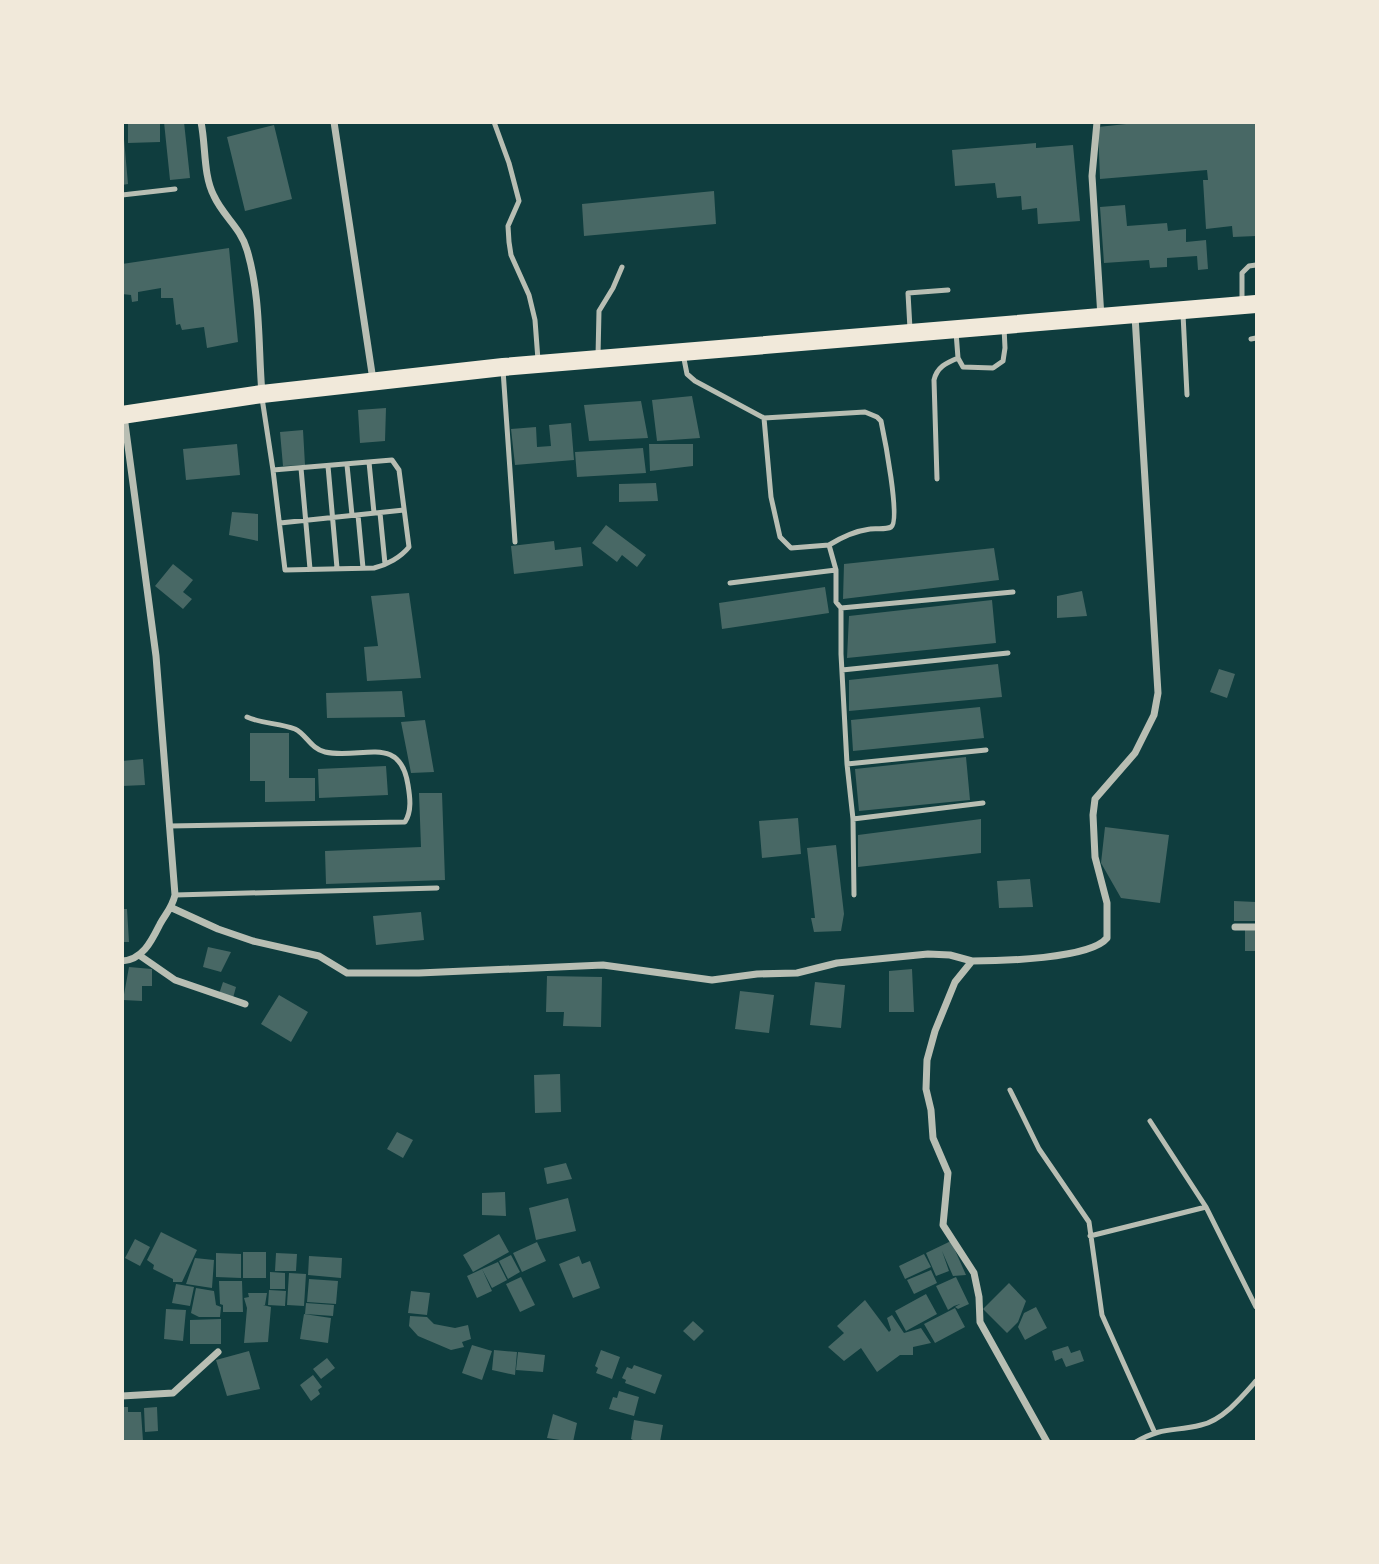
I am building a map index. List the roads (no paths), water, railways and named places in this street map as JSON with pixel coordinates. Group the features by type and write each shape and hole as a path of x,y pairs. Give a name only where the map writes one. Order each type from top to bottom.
{"highway":[{"path":"123,415 262,394 503,367 1249,304"}],"street":[{"path":"201,122 209,186 218,205 237,228 248,252 258,314 262,394"},
{"path":"334,122 373,380"},
{"path":"1097,122 1093,176 1101,317"},
{"path":"172,908 253,941 319,956 347,973 419,973 603,965 712,980 757,974 797,973 837,963 928,954 950,955 972,961 1041,959 1097,946 1107,938 1107,903 1095,857 1095,799 1135,753 1154,715 1158,693 1135,315"},
{"path":"122,961 131,961 153,940 159,925 172,908 174,895 156,656 123,415"},
{"path":"1235,927 1256,927"},
{"path":"139,955 175,980 245,1004"},
{"path":"972,961 955,982 935,1031 927,1060 926,1089 933,1138 948,1174 943,1225 974,1273 980,1322 1047,1441"},
{"path":"122,1396 173,1393 218,1352"}],"lane":[{"path":"494,122 519,201 508,226 509,242 511,256 528,295 535,320 538,365"},
{"path":"122,195 175,189"},
{"path":"1249,304 1242,272 1249,266 1256,265"},
{"path":"598,359 599,311 622,267"},
{"path":"911,332 908,293 948,290"},
{"path":"1183,311 1187,395"},
{"path":"956,329 958,358 963,367 993,368 1000,365 1005,348 1004,326"},
{"path":"683,352 687,374 695,381 764,418 864,412 877,416 881,421 894,499 893,526 868,529 842,537 829,545 791,548 780,537 769,487 764,418"},
{"path":"937,479 934,380 944,363 958,358"},
{"path":"503,367 515,541"},
{"path":"262,394 285,570 363,568 385,564 409,547 396,464 391,460 273,470"},
{"path":"369,462 385,564"},
{"path":"347,465 363,568"},
{"path":"328,466 337,568"},
{"path":"301,468 310,569"},
{"path":"280,523 404,510"},
{"path":"829,545 836,570 836,602 841,608 847,764 853,819 854,895"},
{"path":"730,583 836,570"},
{"path":"841,608 1013,592"},
{"path":"842,670 1008,653"},
{"path":"169,826 405,822 410,804 405,767 398,757 325,752 311,745 296,729 261,723 247,717"},
{"path":"847,764 986,750"},
{"path":"853,819 983,803"},
{"path":"174,895 437,888"},
{"path":"1010,1090 1039,1149 1089,1222 1102,1315 1154,1431"},
{"path":"1150,1121 1206,1207 1256,1307"},
{"path":"1090,1236 1206,1207"},
{"path":"1136,1441 1154,1431 1203,1425 1225,1412 1256,1381"}]}
